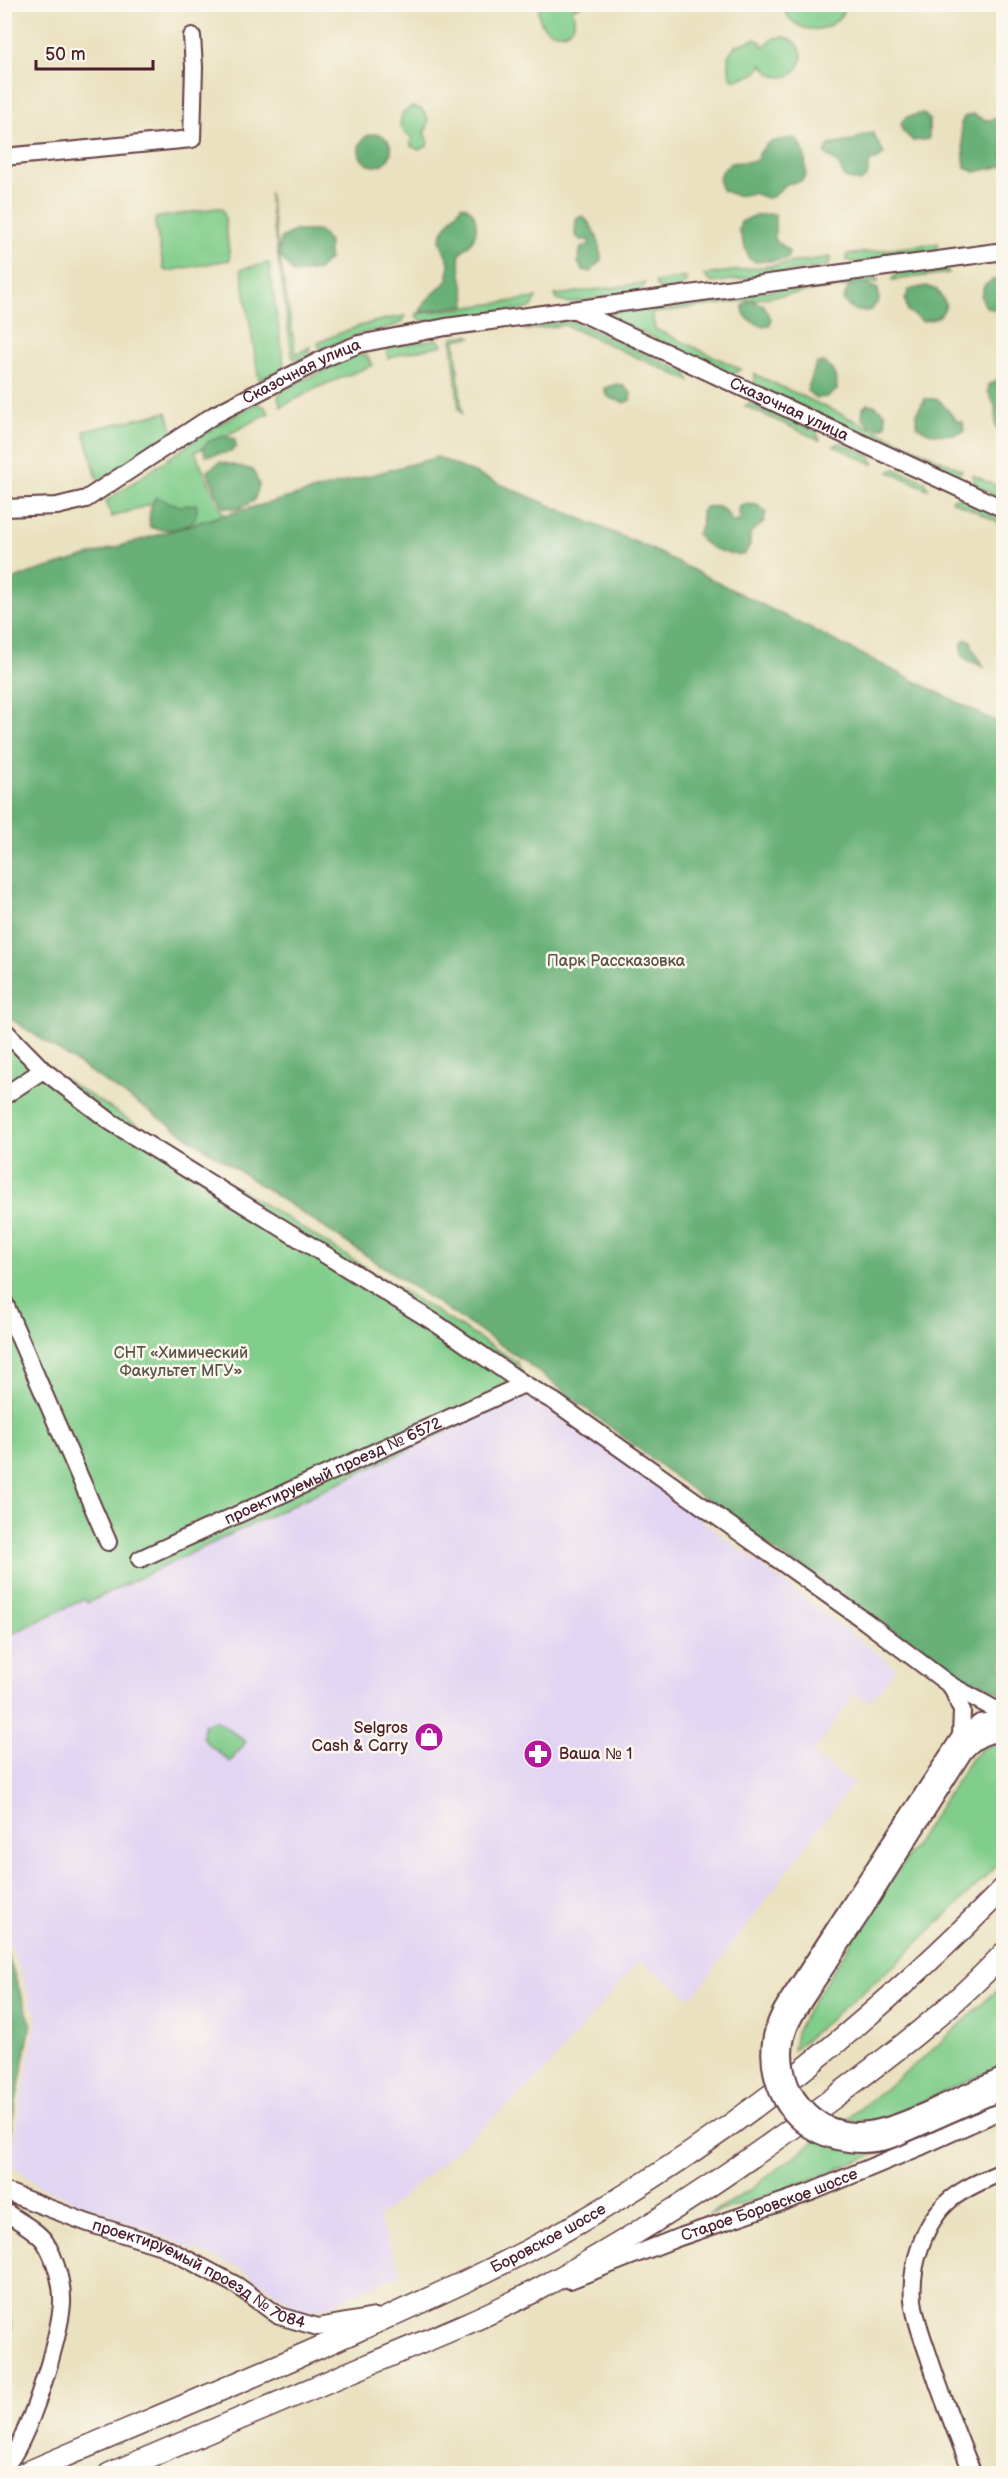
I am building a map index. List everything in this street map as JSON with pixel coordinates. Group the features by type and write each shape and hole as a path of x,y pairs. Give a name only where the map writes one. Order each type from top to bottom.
{"main road":[{"name":"Боровское шоссе","path":"23,2474 486,2273 556,2236 632,2191 717,2136 830,2050 897,1992 1004,1888"},
{"path":"109,2474 439,2335 532,2292 654,2221 783,2136 859,2079 995,1966 1004,1953"}],"street":[{"path":"4,157 192,139 194,67 192,36"},
{"name":"Сказочная улица","path":"4,508 57,506 86,499 214,415 342,350 359,344 446,327 1004,251"},
{"name":"Сказочная улица","path":"575,310 1004,509"},
{"path":"4,1030 43,1070 111,1122 437,1324 524,1384 555,1402 865,1621 950,1684 1004,1714"},
{"path":"4,1096 43,1070"},
{"path":"4,1302 108,1542"},
{"name":"проектируемый проезд № 6572","path":"140,1558 524,1384"},
{"path":"950,1684 962,1711 961,1736"},
{"path":"1004,1719 980,1723 961,1736 856,1909 799,2009 786,2037 784,2058 794,2094 804,2107 820,2120 837,2128 861,2132 876,2130 903,2121 1004,2076"},
{"path":"1004,1732 984,1736 963,1753 856,1909 780,2014 771,2042 770,2057 780,2096 791,2114 806,2127 828,2138 854,2144 876,2144 893,2139 1004,2090"},
{"name":"Старое Боровское шоссе","path":"532,2292 811,2192 1004,2109"},
{"path":"973,2474 943,2399 926,2347 913,2301 913,2288 918,2255 930,2226 951,2199 971,2186 1004,2171"},
{"name":"проектируемый проезд № 7084","path":"4,2191 88,2223 162,2246 236,2285 279,2316 318,2327 397,2313"},
{"path":"4,2211 44,2240 55,2262 63,2301 59,2332 27,2430 4,2467"}],"shaded area":[{"path":"531,1391 896,1668 870,1702 854,1694 812,1755 853,1783 692,1998 639,1961 538,2079 378,2218 402,2274 315,2311 302,2311 242,2269 39,2186 9,2163 37,2019 5,1930 5,1637 85,1598 87,1603"}],"green space":[{"path":"540,4 583,5 573,8 574,23 570,29 558,33 551,32 541,22"},
{"path":"782,4 846,5 841,16 833,23 824,28 814,29 804,28 795,23 787,16"},
{"path":"785,37 796,43 801,51 801,61 790,75 781,77 771,74 762,64 757,72 751,75 736,80 730,77 728,56 735,46 755,39 761,42 763,47 774,38"},
{"path":"411,107 421,109 428,118 424,133 428,141 427,146 419,150 411,146 411,136 406,134 400,125 402,114"},
{"path":"923,113 929,119 929,139 913,141 902,130 901,123 906,117"},
{"path":"972,114 988,120 1003,114 1003,166 975,172 965,167 961,124 964,117"},
{"path":"873,133 884,154 870,161 867,177 860,182 845,178 838,164 825,153 829,145 852,141 865,134"},
{"path":"375,134 386,139 391,150 386,161 375,166 364,161 359,150 364,139"},
{"path":"794,138 801,146 804,155 806,175 801,181 786,184 774,196 767,198 753,193 737,196 722,190 719,182 720,175 731,163 756,161 763,148 770,142"},
{"path":"269,193 296,354 310,347 308,355 302,360 294,359 292,356"},
{"path":"462,205 471,211 476,221 473,239 459,256 466,305 420,312 424,303 448,280 449,262 440,241 443,230"},
{"path":"221,208 224,212 230,260 164,270 156,218"},
{"path":"775,214 775,240 789,251 788,259 756,262 749,259 739,230 741,222 756,215"},
{"path":"583,216 594,231 601,260 591,272 583,270 578,263 581,247 589,245 589,240 581,240 575,235 576,219"},
{"path":"294,231 319,231 329,242 329,259 318,270 293,273 279,254 281,238"},
{"path":"938,243 938,247 932,253 856,263 847,260 846,255"},
{"path":"831,257 829,265 824,267 713,283 704,275"},
{"path":"269,263 284,365 279,371 259,380 241,269"},
{"path":"944,266 949,273 892,280 896,273"},
{"path":"875,276 879,282 652,313 655,329 741,369 733,374 606,316 607,313"},
{"path":"686,277 684,284 670,290 659,289 655,282"},
{"path":"994,279 1003,280 1003,307 997,311 986,307 981,297 984,286"},
{"path":"861,282 878,289 879,300 871,310 855,310 843,300 850,285"},
{"path":"645,283 642,291 638,293 567,303 557,300 555,295"},
{"path":"926,286 937,290 946,304 938,317 922,321 908,311 905,300 909,290"},
{"path":"536,298 532,307 527,309 425,322 417,318 416,314"},
{"path":"753,301 764,305 771,319 770,325 765,327 747,318 743,306"},
{"path":"405,316 404,320 395,326 360,334 323,349 319,347 318,343 350,329"},
{"path":"570,320 687,373 690,381 565,325 526,330 530,325"},
{"path":"468,335 471,337 455,340 462,414 459,410 452,342 453,337"},
{"path":"437,339 443,345 388,359 386,349 389,347"},
{"path":"358,354 366,355 373,365 319,387 281,407 278,397 282,390"},
{"path":"822,362 834,374 837,390 827,397 816,398 807,391 816,364"},
{"path":"754,374 962,470 959,474 948,475 755,385"},
{"path":"999,379 1003,383 1003,430 996,428 995,406 988,391 989,385"},
{"path":"616,384 622,385 631,393 630,400 625,403 610,398 605,393 605,388"},
{"path":"925,399 938,399 957,421 963,422 964,432 940,435 917,426 916,414"},
{"path":"257,403 265,407 269,413 195,452 224,515 173,530 160,501 112,517 106,501 221,423"},
{"path":"750,403 817,432 820,440 745,406"},
{"path":"867,404 874,405 885,413 886,425 881,428 871,426 862,419 863,408"},
{"path":"167,412 173,433 101,481 97,478 84,431"},
{"path":"224,436 235,439 236,447 230,452 206,456 203,448 208,442"},
{"path":"839,443 869,455 873,464 834,446"},
{"name":"Парк Рассказовка","path":"437,457 647,547 1003,725 1003,1694 954,1672 740,1527 523,1360 8,1017 5,1011 5,583 30,573 224,515"},
{"path":"220,462 253,470 259,485 254,501 238,509 223,507 207,471"},
{"path":"895,469 925,481 928,489 889,472"},
{"path":"973,475 1003,489 1003,500 974,484"},
{"path":"156,497 179,506 196,504 197,512 194,519 189,524 174,529 150,527 150,511"},
{"path":"961,498 1003,517 1003,524 951,500"},
{"path":"744,504 757,505 766,512 763,523 750,533 750,545 744,555 731,554 705,544 697,534 702,524 701,512 705,507 722,508 732,522 737,522 741,517 738,513 739,507"},
{"path":"966,639 971,641 984,667 962,655 962,643"},
{"name":"СНТ «Химический Факультет МГУ»","path":"4,1036 9,1045 517,1362 531,1391 87,1603 84,1599 5,1637"},
{"path":"216,1720 246,1742 230,1762 203,1737 204,1724"},
{"path":"1003,1741 1003,1860 897,1963 793,2050 796,2033 808,2009 971,1759 983,1748"},
{"path":"4,1948 31,2024 5,2159"},
{"path":"1003,1985 1003,2065 883,2119 869,2122 846,2120 928,2054"},
{"path":"815,2141 899,2145 787,2189 708,2215 748,2191"},
{"path":"5,2271 12,2327 4,2350"}],"place":[{"name":"Selgros Cash & Carry","path":"429,1737"},
{"name":"Ваша № 1","path":"538,1754"}]}
